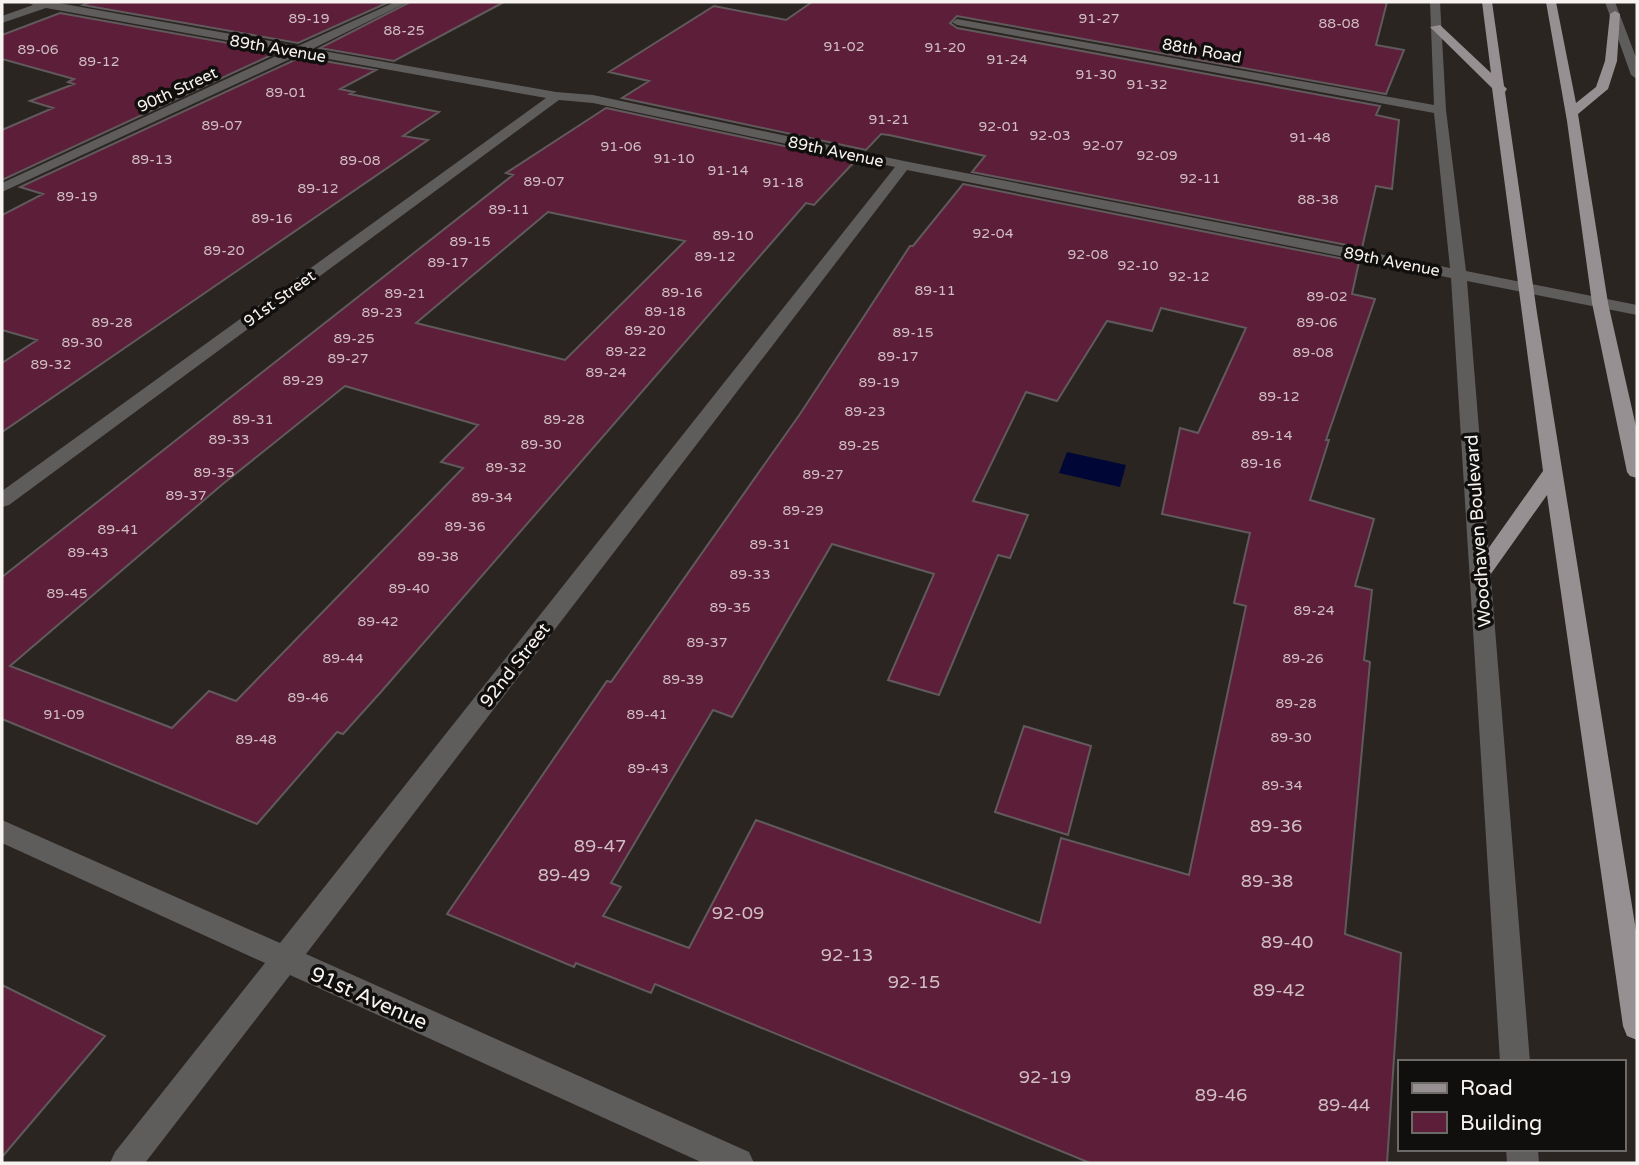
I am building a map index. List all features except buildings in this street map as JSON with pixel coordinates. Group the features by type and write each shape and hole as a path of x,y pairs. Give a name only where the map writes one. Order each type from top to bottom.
{"main road":[{"path":"1487,2 1501,89 1526,288 1637,1026"},
{"path":"1551,2 1600,303 1632,427 1637,472"},
{"path":"1571,113 1602,89 1611,61 1615,14"},
{"path":"1436,27 1501,89"},
{"path":"1481,573 1553,472"}],"street":[{"name":"90th Street","path":"2,188 403,2"},
{"name":"Woodhaven Boulevard","path":"1435,2 1440,110 1460,275 1516,1060"},
{"path":"1610,2 1637,75"},
{"name":"89th Avenue","path":"43,3 296,51 556,96 593,99 904,165 1637,310"},
{"path":"2,20 43,3"},
{"name":"88th Road","path":"957,22 1440,110"},
{"name":"91st Street","path":"2,500 556,96"},
{"name":"92nd Street","path":"126,1163 904,165"},
{"name":"91st Avenue","path":"2,831 285,961 738,1163"}],"shaded area":[{"path":"1067,452 1126,465 1120,487 1059,473"}]}
